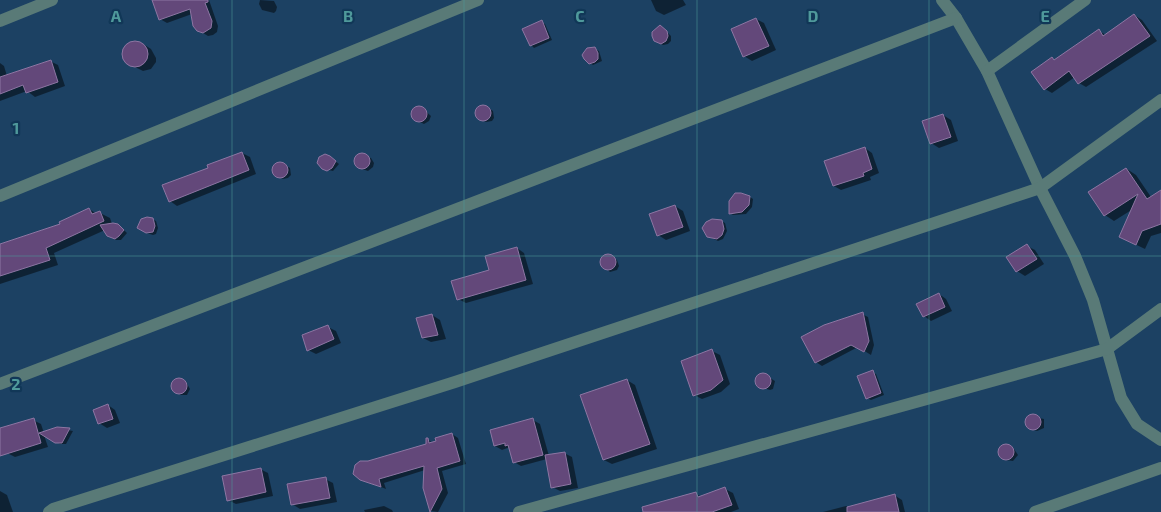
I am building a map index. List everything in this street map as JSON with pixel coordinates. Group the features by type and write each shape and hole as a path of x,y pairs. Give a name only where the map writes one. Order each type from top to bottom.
{"street":[{"path":"0,20 52,0"},
{"path":"0,196 478,0"},
{"path":"942,0 956,18 988,71 1040,188 1075,256 1093,300 1121,398 1137,424 1161,440"},
{"path":"988,71 1085,0"},
{"path":"0,384 956,18"},
{"path":"49,512 53,509 163,473 455,382 1040,188 1161,100"},
{"path":"519,512 1106,349 1161,309"},
{"path":"1035,512 1161,468"}],"building":[{"path":"152,0 208,0 205,3 212,21 211,28 203,33 197,31 193,26 190,9 159,20"},
{"path":"1134,14 1150,36 1078,84 1069,71 1044,90 1031,72 1052,57 1054,60 1099,29 1103,36"},
{"path":"756,18 769,46 743,57 731,29"},
{"path":"542,20 549,38 530,46 522,29"},
{"path":"660,25 667,31 668,36 666,41 661,44 654,41 652,36 652,32"},
{"path":"135,41 144,45 148,54 144,63 135,67 126,63 122,54 126,45"},
{"path":"595,47 598,59 589,64 582,55 587,48"},
{"path":"51,60 58,82 26,93 23,85 0,94 0,77"},
{"path":"480,105 486,105 491,110 489,119 480,121 475,116 475,110"},
{"path":"416,106 422,106 427,111 425,120 416,122 411,117 411,111"},
{"path":"943,114 951,137 930,144 922,121"},
{"path":"865,147 872,169 863,173 864,176 833,186 824,161"},
{"path":"242,152 249,170 169,202 162,185 208,168 207,165"},
{"path":"359,153 365,153 370,158 368,167 359,169 354,164 354,158"},
{"path":"325,154 336,161 332,168 327,171 322,169 317,163 319,157"},
{"path":"277,162 283,162 288,167 286,176 277,178 272,173 272,167"},
{"path":"1126,168 1147,199 1161,190 1161,224 1142,231 1136,245 1119,237 1138,194 1104,216 1088,192"},
{"path":"735,193 750,196 749,205 742,212 729,214 729,201"},
{"path":"675,205 683,227 657,236 649,214"},
{"path":"89,208 92,214 100,211 104,221 46,248 50,260 0,276 0,244 60,224 59,222"},
{"path":"153,218 155,226 153,232 146,233 137,228 141,219"},
{"path":"712,219 722,220 724,229 722,235 717,239 707,237 702,228 706,222"},
{"path":"118,224 124,230 115,239 107,236 100,225"},
{"path":"1027,244 1037,259 1016,272 1006,257"},
{"path":"517,247 526,280 457,300 451,281 489,270 485,256"},
{"path":"605,254 611,254 616,259 614,268 605,270 600,265 600,259"},
{"path":"939,293 945,307 923,317 916,304"},
{"path":"863,312 869,341 864,352 851,345 815,363 801,337 824,325"},
{"path":"432,314 438,335 422,338 416,318"},
{"path":"328,325 334,339 307,351 302,335"},
{"path":"712,349 723,380 711,390 693,396 681,361"},
{"path":"873,370 881,393 866,399 857,376"},
{"path":"763,373 769,375 771,381 769,387 763,389 757,387 755,381 757,375"},
{"path":"179,378 185,380 187,386 185,392 179,394 173,392 171,386 173,380"},
{"path":"627,379 650,444 603,460 580,395"},
{"path":"108,404 113,419 98,424 93,410"},
{"path":"1030,414 1036,414 1041,419 1039,428 1030,430 1025,425 1025,419"},
{"path":"34,418 41,443 0,456 0,428"},
{"path":"533,418 543,455 513,463 508,445 505,446 505,443 494,446 490,430"},
{"path":"57,427 70,428 62,443 55,443 39,433"},
{"path":"452,433 460,461 437,468 442,489 430,512 423,488 424,466 379,479 381,487 360,480 353,474 355,465 360,461 368,461 426,444 426,438 428,438 429,443 436,441 435,438"},
{"path":"1006,444 1012,446 1014,452 1012,458 1006,460 1000,458 998,452 1000,446"},
{"path":"565,452 571,484 551,488 545,455"},
{"path":"261,468 266,492 227,501 222,476"},
{"path":"326,477 330,498 291,505 287,484"},
{"path":"725,487 732,505 712,512 643,512 642,507 696,492 698,497"},
{"path":"895,494 899,512 847,512 847,507"}]}
